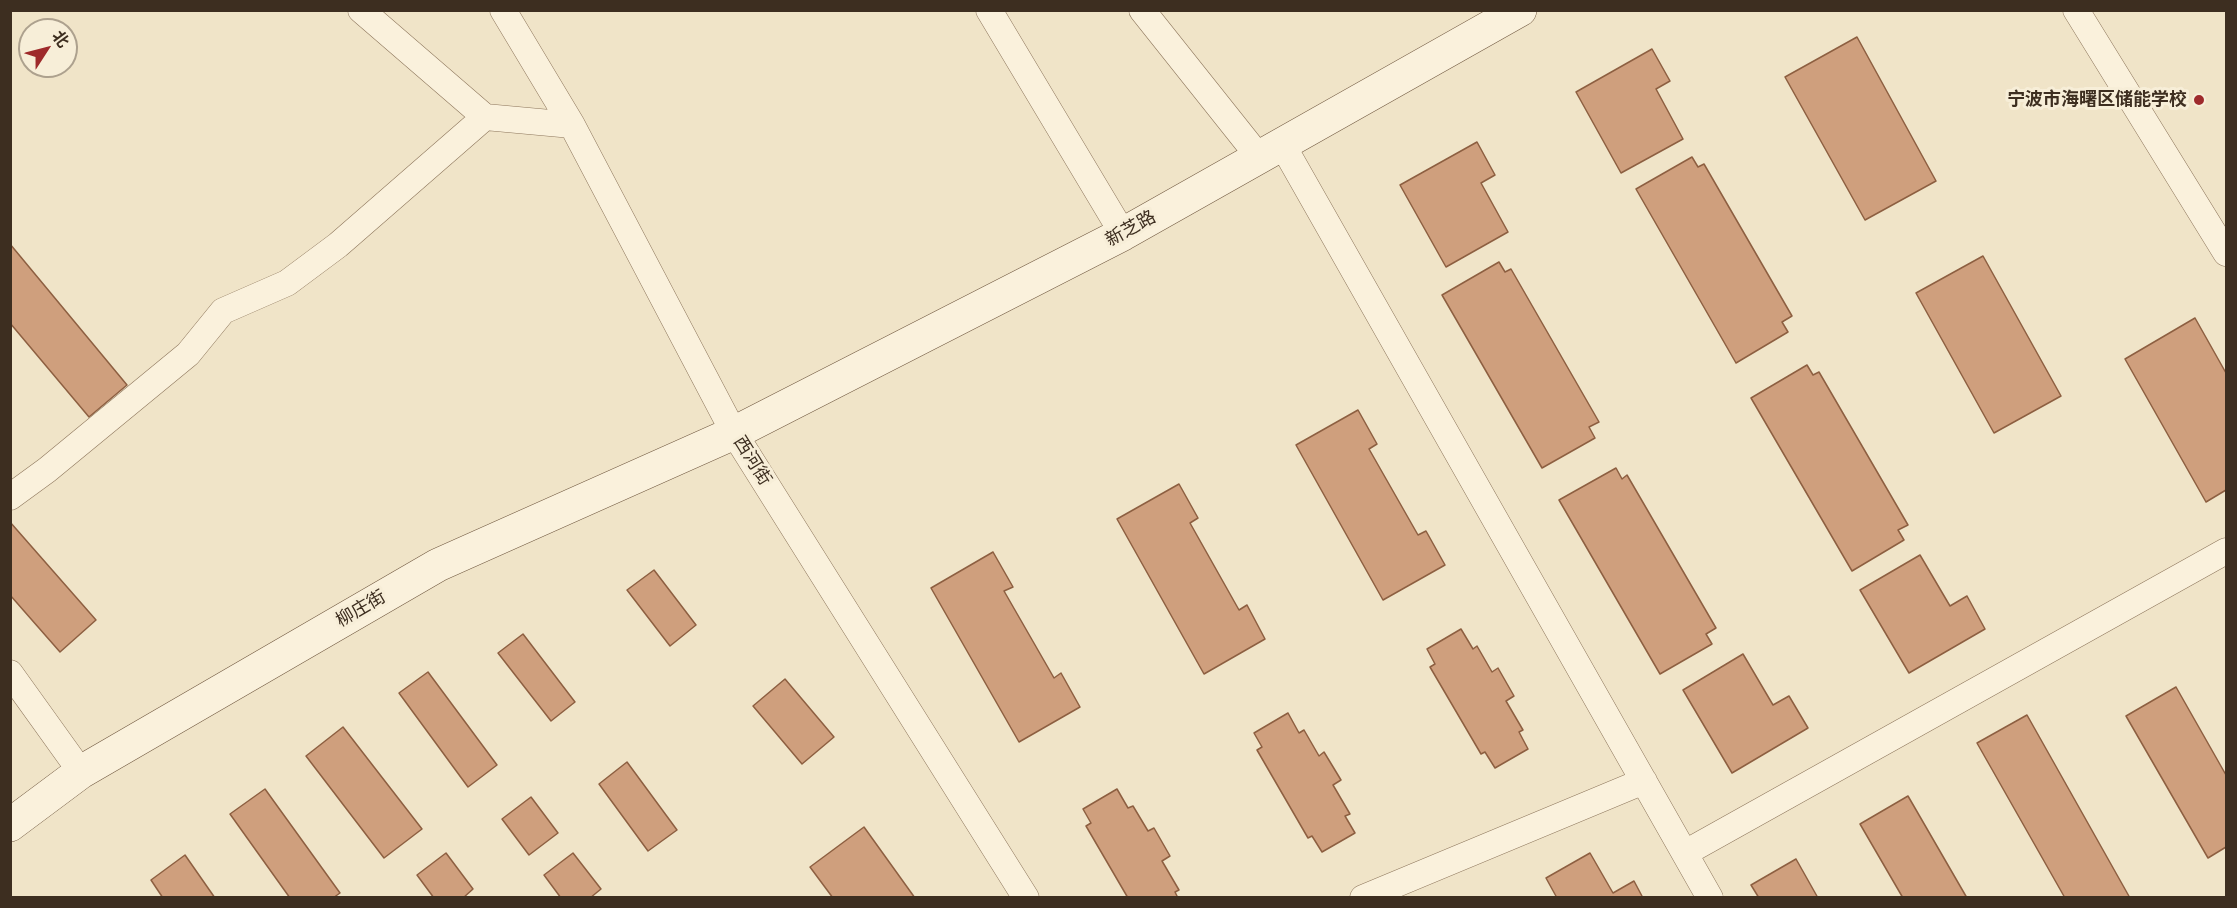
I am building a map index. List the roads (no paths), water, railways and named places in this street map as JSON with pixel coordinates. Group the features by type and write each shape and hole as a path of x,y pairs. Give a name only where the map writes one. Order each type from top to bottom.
{"main road":[{"name":"新芝路","path":"734,433 1123,234 1520,10"},
{"name":"柳庄街","path":"10,825 81,772 438,564 734,433"}],"street":[{"path":"361,10 485,117 572,125"},
{"name":"西河街","path":"503,10 572,125 734,433 1026,897"},
{"path":"989,10 1123,234"},
{"path":"1142,10 1270,151 1644,781 1710,897"},
{"path":"2076,10 2226,253"},
{"path":"10,497 47,470 188,354 223,311 286,283 338,245 485,117"},
{"path":"1685,853 2226,551"},
{"path":"10,673 81,772"},
{"path":"1363,897 1644,781"}],"place":[{"name":"宁波市海曙区储能学校","path":"2199,100"}]}
